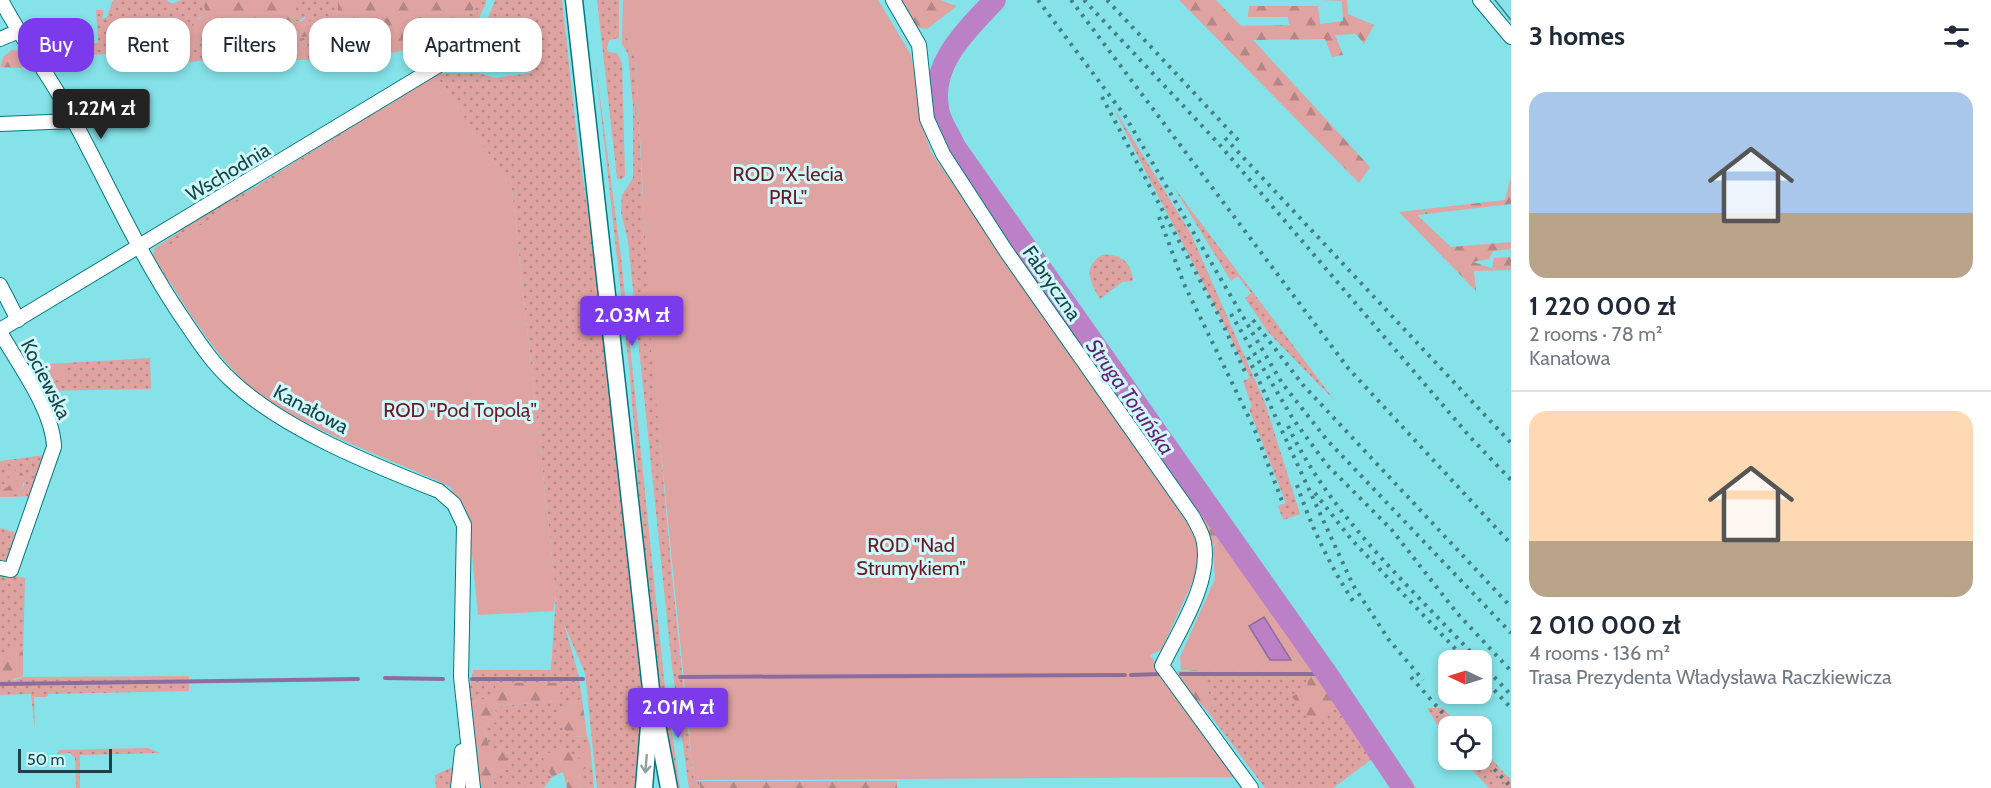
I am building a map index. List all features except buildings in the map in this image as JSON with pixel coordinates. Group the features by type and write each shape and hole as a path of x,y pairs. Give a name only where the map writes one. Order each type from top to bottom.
{"main road":[{"path":"574,0 652,698 669,788"},
{"path":"644,788 652,698"}],"street":[{"name":"Kanałowa","path":"1,0 18,29"},
{"name":"Fabryczna","path":"893,0 919,45 927,119 943,154 1006,251 1193,517 1204,540 1205,564 1197,591 1162,666 1251,788"},
{"path":"1480,0 1511,37"},
{"path":"0,39 18,31"},
{"name":"Kanałowa","path":"44,72 74,121 139,249 200,345 231,380 270,412 438,491 454,504 464,525 461,677 465,732 473,788"},
{"name":"Wschodnia","path":"0,331 428,72"},
{"path":"0,124 74,121"},
{"path":"0,285 18,320"},
{"name":"Kociewska","path":"0,331 49,421 54,447 11,570 0,568"},
{"path":"458,788 465,732"}],"green space":[{"path":"113,0 167,0 171,4 181,0 206,0 207,14 199,18 190,28 190,18 106,18 106,54 94,55 94,43 98,43 96,10 104,10 102,19 107,17"},
{"path":"206,0 295,0 296,13 294,18 237,18 236,15 233,18 202,18 202,42 190,47 190,27 195,21 207,14 204,7"},
{"path":"295,0 337,0 336,18 304,17 297,23 297,18 292,18 295,13"},
{"path":"337,0 473,0 473,10 466,18 403,18 403,46 401,51 391,53 391,18 336,18"},
{"path":"473,0 486,0 479,18 448,18 473,10"},
{"path":"495,0 562,0 578,147 598,275 641,681 643,709 638,788 597,788 585,673 564,624 578,673 582,698 560,711 573,737 587,736 590,745 579,760 542,754 552,777 544,788 494,788 492,773 508,769 490,750 483,724 498,722 494,706 558,701 562,684 496,683 497,695 467,704 473,670 551,670 556,594 512,189 436,75 154,255 170,281 165,281 152,257 155,248 224,202 250,190 437,73 478,73 495,78 542,72 542,18 488,18"},
{"path":"597,0 619,0 619,38 609,40 607,48 608,52 617,53 622,63 625,176 621,180 617,178"},
{"path":"623,0 625,0 625,32 636,60 651,330 666,510 694,780 699,781 700,788 689,788 672,667 628,241 621,212 622,195 633,178 633,106 628,54 622,44"},
{"name":"ROD \"Nad Strumykiem\"","path":"625,0 878,0 911,55 924,130 931,152 1197,537 1200,566 1161,650 1150,655 1238,777 694,780 651,351 636,60 625,32"},
{"path":"900,0 940,0 957,6 927,29 913,26"},
{"path":"1179,0 1216,0 1241,26 1289,25 1288,17 1248,17 1249,6 1318,6 1320,24 1343,21 1342,1 1321,0 1347,0 1348,14 1374,25 1364,44 1356,34 1335,35 1343,55 1332,57 1325,39 1253,40 1370,167 1359,183"},
{"path":"312,11 314,12 309,18 309,36 298,36 297,21 302,21"},
{"path":"139,17 184,18 138,18"},
{"path":"309,18 309,60 306,60 306,44 300,37 297,37 297,34 302,34"},
{"path":"297,37 300,37 306,44 306,60 297,60"},
{"path":"202,42 202,61 190,62 190,47"},
{"path":"12,50 18,50 18,68 0,67 3,57"},
{"path":"595,59 621,257 664,679 680,788 673,788 644,562 630,376"},
{"name":"ROD \"Pod Topolą\"","path":"436,75 512,189 556,594 553,611 478,615 471,544 451,487 313,426 252,389 220,355 205,335 154,255"},
{"path":"1112,105 1191,234 1265,403 1300,514 1283,520 1278,506 1286,503 1249,409 1252,407 1243,381 1250,378"},
{"path":"953,132 960,149 1027,235 1038,256 1070,293 1088,323 1076,328 1067,325 941,137"},
{"path":"1511,176 1511,204 1417,215 1451,247 1511,242 1511,249 1493,251 1489,259 1473,262 1492,268 1494,258 1511,257 1511,270 1474,271 1476,291 1399,212 1505,200"},
{"path":"1173,186 1335,401 1268,332 1245,298 1251,293 1238,276 1231,281"},
{"path":"1102,255 1115,256 1124,260 1128,264 1133,281 1122,282 1100,299 1093,287 1090,270"},
{"path":"1095,334 1416,788 1391,788 1336,705 1314,724 1292,697 1308,685 1305,678 1321,676 1311,670 1219,538 1210,549 1177,488 1176,474 1085,339"},
{"path":"150,358 151,389 39,391 32,379 65,380 65,363"},
{"path":"65,363 65,381 32,379 24,365"},
{"path":"45,455 35,496 10,497 22,490 25,483 10,480 10,485 0,492 0,461"},
{"path":"13,470 20,471 24,476 22,490 10,497 0,497 0,492 10,485 8,475"},
{"path":"0,528 20,534 10,558 2,563 0,562"},
{"path":"1219,538 1311,670 1181,670 1180,657 1215,579 1213,548"},
{"path":"0,573 25,578 23,653 18,647 0,665"},
{"path":"11,647 18,647 23,653 23,677 7,680 0,676 0,665"},
{"path":"1197,670 1311,670 1322,677 1306,678 1308,685 1293,697 1336,705 1372,759 1333,788 1265,788 1208,712 1215,705"},
{"path":"1197,670 1215,705 1208,712 1185,688 1177,671"},
{"path":"0,676 15,680 23,677 189,676 189,691 48,694 47,697 34,697 35,730 31,694 0,695"},
{"path":"495,683 562,683 559,701 494,706 498,722 483,724 490,750 504,747 508,769 492,773 494,788 481,788 467,704 496,695"},
{"path":"582,698 587,736 573,737 557,722 560,711"},
{"path":"1427,708 1443,708 1451,716 1438,716 1438,726"},
{"path":"590,745 592,765 579,772 581,788 567,788 563,772 552,777 541,754 567,750 579,759"},
{"path":"148,748 161,753 80,755 80,788 76,788 75,758 70,753 57,754 59,750"},
{"path":"1492,760 1511,780 1511,788 1489,788 1472,770 1492,770"},
{"path":"592,765 594,788 581,788 579,772"},
{"path":"455,766 455,788 436,788 435,775"},
{"path":"699,781 897,781 897,788 700,788"}],"shaded area":[{"path":"1264,617 1291,660 1270,660 1249,626"}],"waterway":[{"name":"Struga Toruńska","path":"995,0 963,35 945,62 937,92 940,118 945,128 955,147 1327,674 1403,788"},
{"path":"1131,675 1161,674"},
{"path":"1181,674 1327,674"},
{"path":"680,677 1125,675"},
{"path":"385,678 443,679"},
{"path":"0,684 358,679"},
{"path":"472,679 583,679"}],"tram line":[{"path":"1495,0 1511,20"}],"railway":[{"path":"1038,0 1125,116 1282,383 1327,440 1511,633"},
{"path":"1071,0 1348,368 1511,544"},
{"path":"1084,0 1219,144 1471,438 1511,480"},
{"path":"1107,0 1240,142"},
{"path":"1102,97 1218,314 1246,374"},
{"path":"1225,138 1511,443"},
{"path":"1159,217 1184,284 1254,428 1282,501"},
{"path":"1231,314 1293,419 1327,465 1391,529 1457,613 1511,671"},
{"path":"1253,320 1303,385 1511,607"},
{"path":"1248,357 1353,585 1389,640 1423,680"},
{"path":"1288,426 1326,491 1349,521 1468,650"},
{"path":"1297,485 1321,544 1353,601"},
{"path":"1315,493 1351,539 1456,650"},
{"path":"1492,675 1511,695"},
{"path":"1411,677 1445,716"},
{"path":"1492,688 1511,708"},
{"path":"1492,767 1511,787"}],"park label":[{"name":"ROD \"X-lecia PRL\"","path":"788,186"}]}
